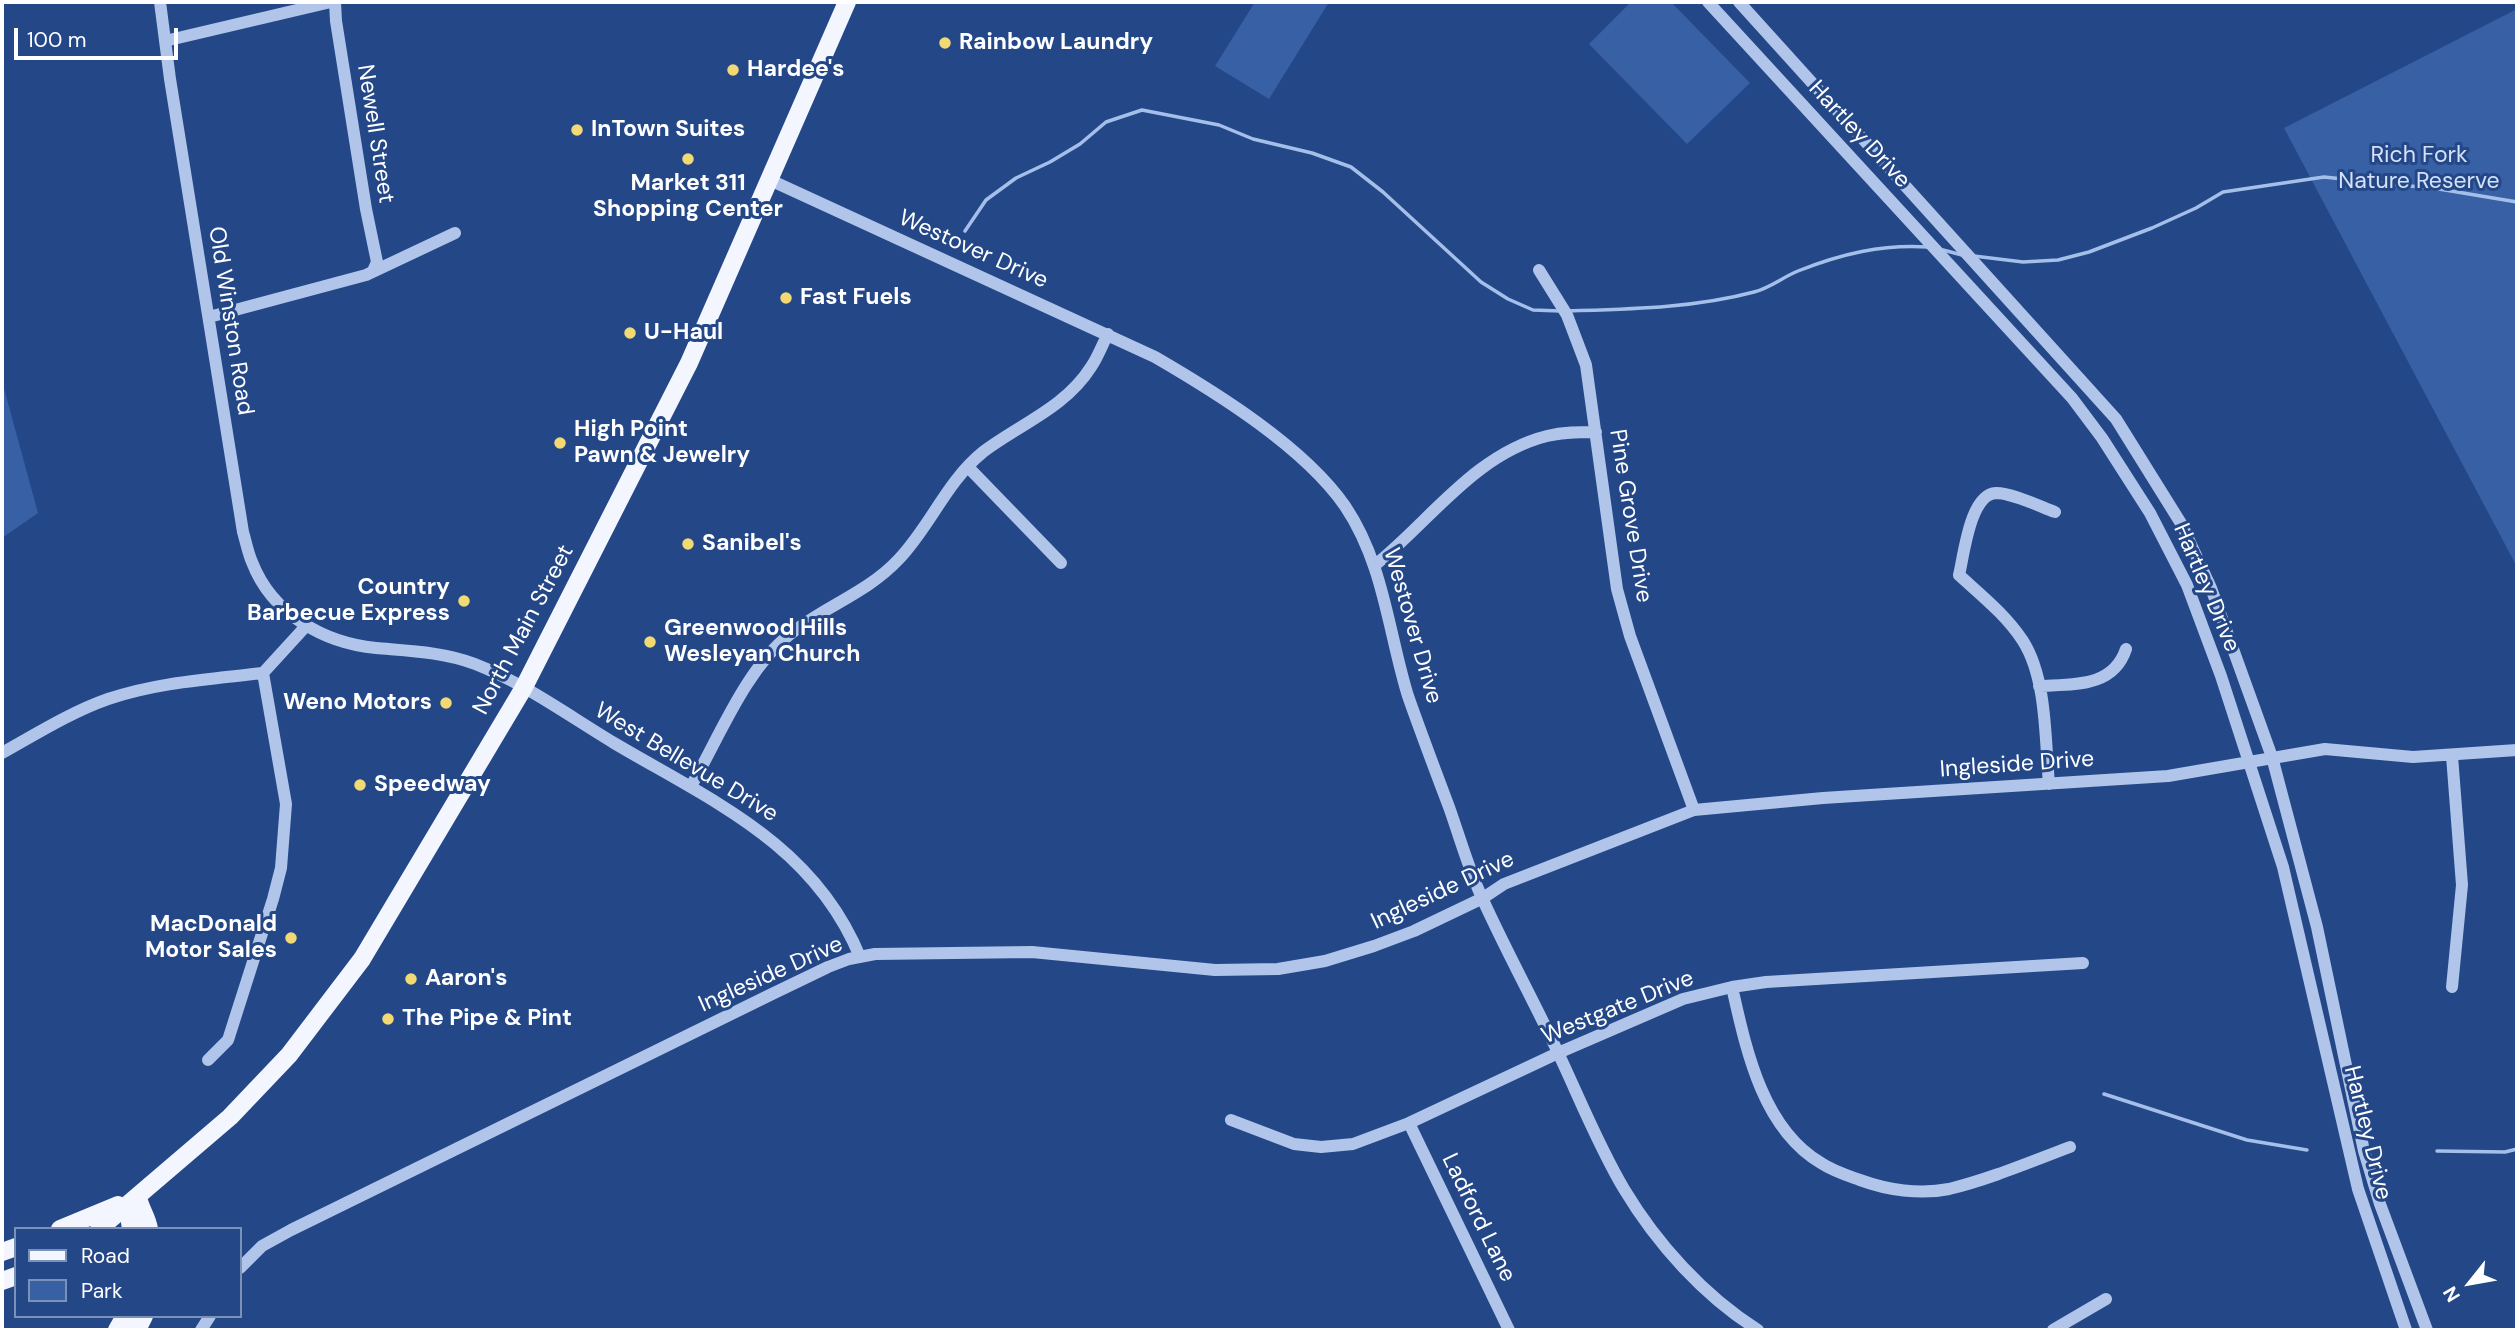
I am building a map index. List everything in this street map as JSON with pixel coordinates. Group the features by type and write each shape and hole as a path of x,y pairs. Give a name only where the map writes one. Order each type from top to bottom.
{"main road":[{"name":"North Main Street","path":"131,1227 130,1222 139,1203 230,1117 289,1055 362,960 523,689 689,363 847,2"},
{"path":"66,1227 139,1203"},
{"path":"102,1227 139,1203"},
{"path":"139,1203 147,1217 149,1227"}],"street":[{"name":"Old Winston Road","path":"160,2 243,532 252,563 264,586 306,626 332,639 352,644 451,656 505,677 523,689"},
{"path":"165,41 333,2"},
{"name":"Newell Street","path":"333,2 377,262 373,271"},
{"name":"Hartley Drive","path":"1707,2 2072,398 2102,438 2150,513 2187,585 2221,677 2283,867 2358,1189 2406,1330"},
{"name":"Hartley Drive","path":"1739,2 2116,419 2182,525 2211,588 2272,757 2317,927 2364,1151 2380,1204 2427,1330"},
{"name":"Westover Drive","path":"771,180 1155,357 1252,419 1324,481 1344,505 1362,534 1375,565 1408,694 1483,898 1624,1189 1657,1238 1701,1284 1741,1319 1758,1330"},
{"path":"209,317 366,275 455,233"},
{"name":"Pine Grove Drive","path":"1539,270 1567,315 1586,365 1617,589 1630,636 1694,810"},
{"path":"691,786 741,695 774,650 804,623 857,592 890,568 918,537 944,495 968,467 983,453 1069,394 1091,368 1108,334"},
{"path":"1375,565 1453,492 1502,454 1524,443 1548,436 1596,432"},
{"path":"968,467 1061,563"},
{"path":"2049,784 2036,670 2024,643 2001,614 1959,575 1974,512 1985,495 2006,495 2055,512"},
{"path":"2,753 107,699 174,684 264,673 306,626"},
{"path":"2039,686 2099,680 2116,667 2126,649"},
{"path":"208,1060 228,1040 281,868 286,804 264,673"},
{"name":"West Bellevue Drive","path":"523,689 735,812 785,850 835,908 860,957"},
{"name":"Ingleside Drive","path":"242,1266 262,1246 291,1230 817,972 860,957 875,954 1032,951 1215,970 1278,969 1325,961 1414,931 1483,898 1504,884 1694,810 1823,798 2168,776 2325,749 2413,757 2517,750"},
{"path":"2452,756 2462,885 2452,987"},
{"name":"Westgate Drive","path":"1231,1120 1294,1144 1321,1147 1353,1144 1409,1123 1558,1053 1683,999 1766,982 2083,962"},
{"path":"1732,987 1759,1086 1772,1110 1786,1131 1807,1152 1819,1163 1840,1173 1882,1188 1915,1191 1947,1189 2070,1147"},
{"name":"Ladford Lane","path":"1409,1123 1509,1330"},
{"path":"2053,1330 2106,1299"}],"green space":[{"path":"1255,2 1329,2 1269,99 1215,66"},
{"path":"1631,2 1671,2 1750,83 1687,144 1589,44"},
{"name":"Rich Fork Nature Reserve","path":"2517,9 2517,567 2284,128"},
{"path":"2,381 38,513 2,538"}],"waterway":[{"path":"965,231 986,200 1016,178 1080,144 1106,122 1142,110 1219,125 1253,139 1312,153 1351,167 1383,192 1481,282 1508,299 1533,310 1560,311"},
{"path":"1974,256 2023,262 2058,260 2089,252 2152,228 2223,192 2324,177 2439,189 2517,202"},
{"path":"1568,311 1662,307 1731,297 1760,290 1798,271 1846,255 1894,247 1928,247"},
{"path":"1943,250 1962,255"},
{"path":"2104,1094 2247,1140 2307,1150"},
{"path":"2437,1151 2505,1152 2517,1149"}],"place":[{"name":"Rainbow Laundry","path":"945,43"},
{"name":"Hardee's","path":"733,70"},
{"name":"InTown Suites","path":"577,130"},
{"name":"Market 311 Shopping Center","path":"688,159"},
{"name":"Fast Fuels","path":"786,298"},
{"name":"U-Haul","path":"630,333"},
{"name":"High Point Pawn & Jewelry","path":"560,443"},
{"name":"Sanibel's","path":"688,544"},
{"name":"Country Barbecue Express","path":"464,601"},
{"name":"Greenwood Hills Wesleyan Church","path":"650,642"},
{"name":"Weno Motors","path":"446,703"},
{"name":"Speedway","path":"360,785"},
{"name":"MacDonald Motor Sales","path":"291,938"},
{"name":"Aaron's","path":"411,979"},
{"name":"The Pipe & Pint","path":"388,1019"}]}
